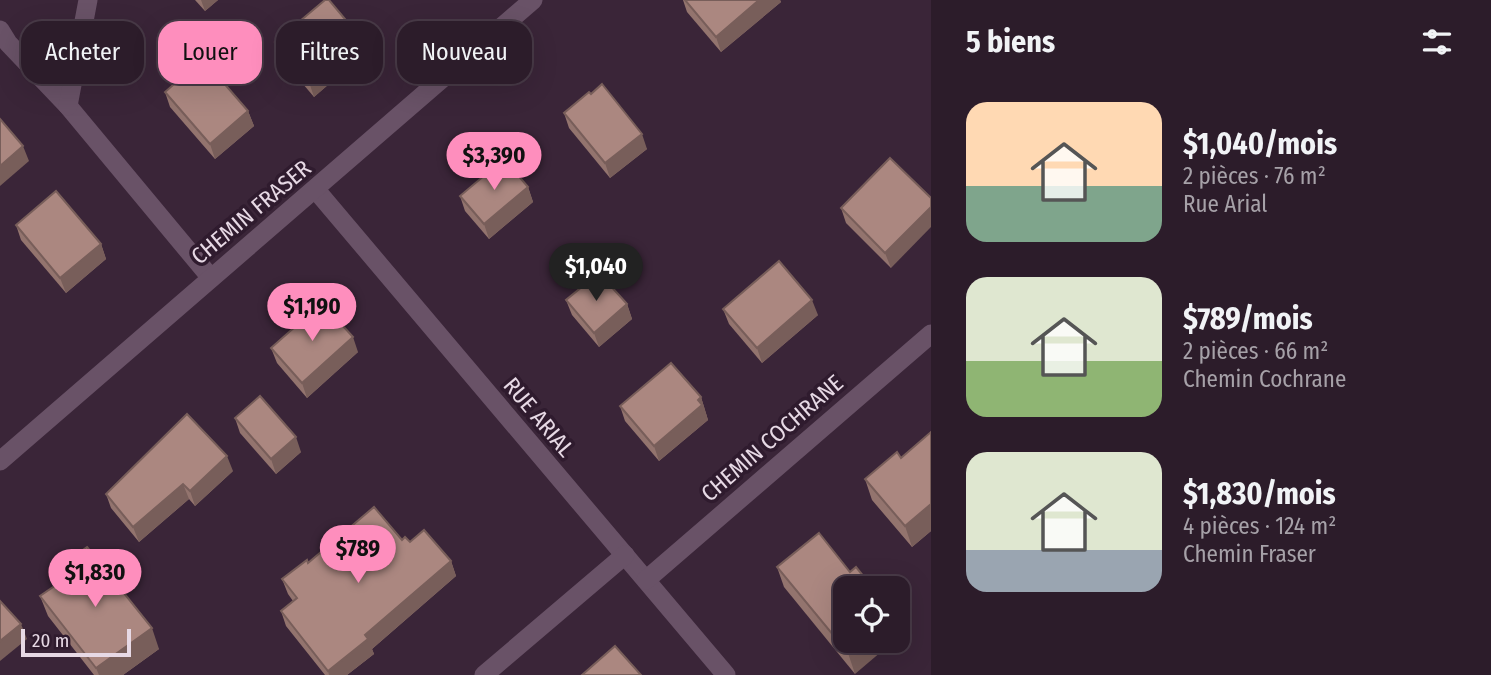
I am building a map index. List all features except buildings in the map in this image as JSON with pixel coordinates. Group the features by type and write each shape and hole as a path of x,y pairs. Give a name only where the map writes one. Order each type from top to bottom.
{"street":[{"path":"68,106 88,0"},
{"name":"CHEMIN FRASER","path":"0,461 533,0"},
{"path":"0,30 8,43 68,106 211,278"},
{"name":"RUE ARIAL","path":"316,190 726,675"},
{"name":"CHEMIN COCHRANE","path":"646,580 931,334"},
{"path":"484,675 625,555"}]}
